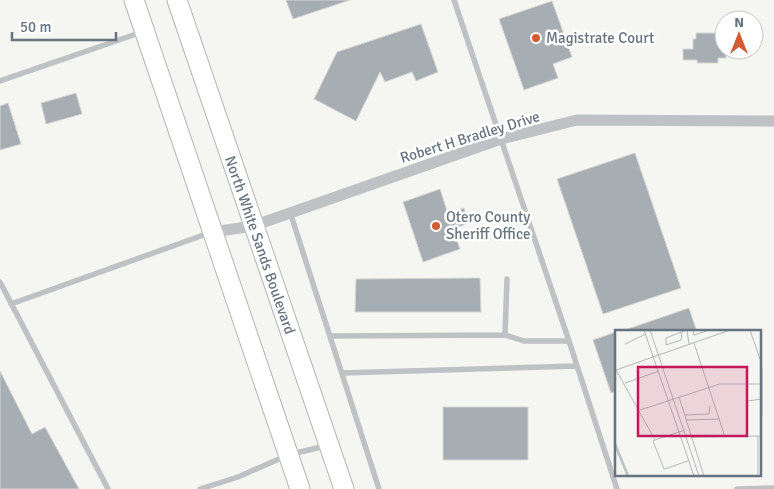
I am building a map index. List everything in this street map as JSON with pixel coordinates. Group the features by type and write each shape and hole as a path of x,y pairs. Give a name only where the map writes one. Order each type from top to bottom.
{"main road":[{"path":"134,0 300,489"},
{"name":"North White Sands Boulevard","path":"177,0 344,489"}],"street":[{"name":"Robert H Bradley Drive","path":"213,232 253,226 501,139 577,120 774,121"}],"lane":[{"path":"454,0 569,341 616,489"},
{"path":"0,81 145,31"},
{"path":"290,212 379,489"},
{"path":"11,304 213,232"},
{"path":"505,335 507,279"},
{"path":"0,282 108,489"},
{"path":"331,336 505,335 524,341 569,341"},
{"path":"342,373 577,366"},
{"path":"200,489 238,477 288,455 329,445"},
{"path":"737,489 774,488"}],"building":[{"path":"286,0 350,0 293,19"},
{"name":"Magistrate Court","path":"552,1 572,57 553,64 558,78 524,90 499,19"},
{"path":"421,24 438,72 416,81 412,72 385,82 380,72 356,121 314,99 337,52"},
{"path":"696,33 714,33 714,60 718,60 718,63 697,63 697,60 683,60 683,49 693,49 693,39 696,39"},
{"path":"76,93 82,114 46,124 41,103"},
{"path":"8,103 21,144 0,150 0,106"},
{"path":"635,153 681,288 603,314 557,179"},
{"name":"Otero County Sheriff Office","path":"440,189 448,214 464,208 469,223 453,229 460,249 423,262 403,202"},
{"path":"480,278 481,312 355,312 356,279"},
{"path":"689,308 696,330 625,330"},
{"path":"615,332 615,391 611,393 593,340"},
{"path":"0,371 32,434 45,427 79,489 0,489"},
{"path":"443,407 528,407 528,460 443,460"}],"place":[{"name":"Magistrate Court","path":"536,38"},
{"name":"Otero County Sheriff Office","path":"436,226"}]}
